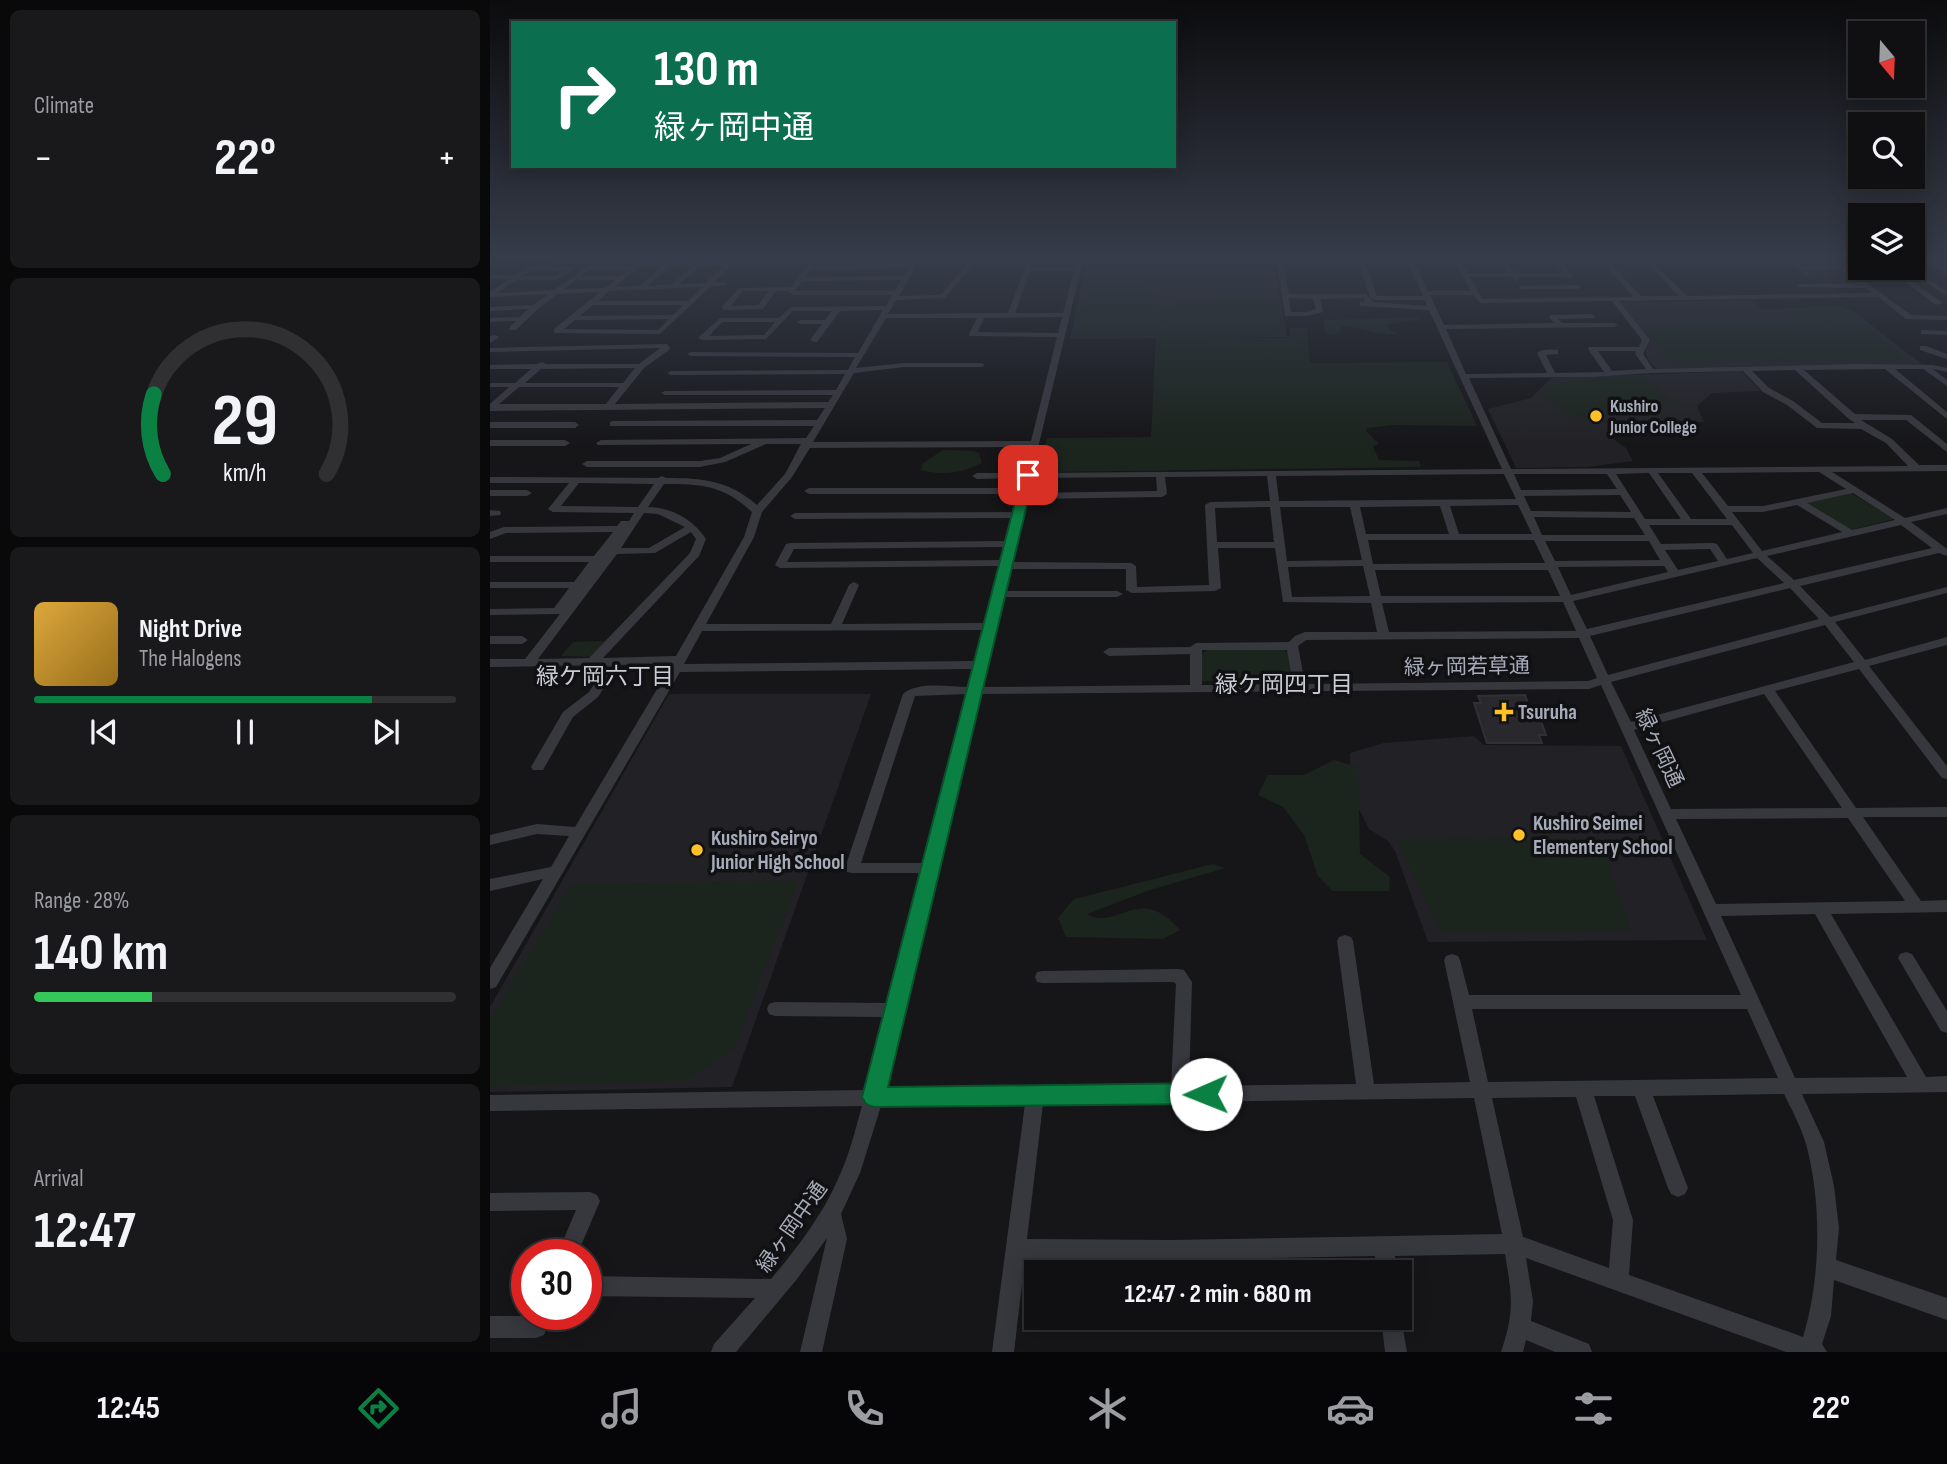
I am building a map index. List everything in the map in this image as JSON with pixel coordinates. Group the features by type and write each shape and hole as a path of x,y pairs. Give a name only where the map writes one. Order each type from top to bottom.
{"street":[{"path":"490,320 520,319"},
{"path":"513,328 523,319"},
{"path":"572,319 558,333 656,333 672,319"},
{"path":"814,340 830,319"},
{"path":"490,982 699,628 749,537 757,511 789,475 882,319"},
{"path":"980,319 973,334 1062,335"},
{"path":"1015,334 1020,319"},
{"name":"緑ヶ岡中通","path":"722,1352 807,1249 831,1213 857,1157 1065,319"},
{"name":"緑ヶ岡通","path":"1437,319 1711,910 1815,1142 1829,1228 1827,1267 1812,1351"},
{"path":"1555,319 1559,325"},
{"path":"1440,327 1614,325 1610,319"},
{"path":"1630,319 1646,340 1639,349 1639,354 1651,371"},
{"path":"720,320 780,320 766,337 702,338 720,320"},
{"path":"801,322 828,322"},
{"path":"1924,332 1947,333"},
{"path":"491,344 558,349 660,345 666,348 641,366 609,405"},
{"path":"1923,348 1947,357"},
{"path":"491,407 558,349"},
{"path":"1610,374 1592,349 1639,349"},
{"path":"1553,376 1541,353 1555,352"},
{"path":"691,354 861,355"},
{"path":"671,373 851,372 919,364 981,365"},
{"path":"490,366 641,366"},
{"path":"1463,376 1553,376 1887,366 1944,368"},
{"path":"1887,366 1947,416"},
{"path":"1925,367 1947,384"},
{"path":"1745,369 1766,390 1790,403 1820,426 1863,426"},
{"path":"1798,369 1863,426 1889,441 1917,468"},
{"path":"490,385 626,385"},
{"path":"665,393 838,392"},
{"path":"491,407 830,405"},
{"path":"1853,416 1908,417 1947,449"},
{"path":"613,424 818,423"},
{"path":"490,425 575,425"},
{"path":"601,443 765,441 1035,444"},
{"path":"587,464 712,463 765,441"},
{"path":"490,443 565,443"},
{"path":"977,476 1947,468"},
{"path":"1821,469 1903,521 1944,551"},
{"path":"1695,470 1759,554 1793,584 1863,663 1946,772"},
{"path":"1610,471 1674,573"},
{"path":"1651,471 1688,522"},
{"path":"809,491 1162,494 1160,474"},
{"path":"1271,474 1287,600 1567,599 1947,511"},
{"path":"490,480 662,479 719,485 741,496 757,511"},
{"path":"490,612 557,611 620,529 641,509 662,479"},
{"path":"577,480 553,509 641,509 668,513 699,534 701,539 695,554 593,661"},
{"path":"1724,509 1763,509 1854,490"},
{"path":"1011,544 790,546 780,565 1131,566 1132,590 1215,588 1210,505 1522,503 1623,492"},
{"path":"490,493 527,493"},
{"path":"1799,502 1852,534"},
{"path":"1444,503 1455,537"},
{"path":"1522,503 1640,519 1734,522"},
{"path":"1354,504 1384,635"},
{"path":"529,662 641,515 641,509"},
{"path":"795,516 1018,515"},
{"path":"614,551 651,551 690,528"},
{"path":"492,537 504,530 620,529"},
{"path":"1362,537 1537,538 1713,546 1724,562"},
{"path":"1213,545 1280,545"},
{"path":"1109,652 1196,650 1196,647 1292,646 1305,636 1582,634 1944,551"},
{"path":"490,559 596,559"},
{"path":"1282,564 1551,566 1667,563"},
{"path":"490,586 578,585"},
{"path":"835,627 854,585"},
{"name":"緑ヶ岡若草通","path":"930,868 852,868 909,694 916,691 1589,685 1947,590"},
{"path":"998,594 1117,594"},
{"path":"699,628 990,626"},
{"path":"490,640 522,640"},
{"path":"1625,727 1947,642"},
{"path":"1292,646 1300,688"},
{"path":"1196,650 1196,689"},
{"path":"538,767 568,715 594,694 615,661"},
{"path":"490,676 495,662 981,665"},
{"path":"1767,689 1917,907"},
{"path":"1666,814 1947,812"},
{"path":"490,841 537,829 580,832"},
{"path":"490,885 555,871"},
{"path":"1711,910 1947,906"},
{"path":"1820,909 1921,1085"},
{"path":"1345,941 1366,1091"},
{"path":"1906,958 1947,1026"},
{"path":"1452,960 1482,1089 1523,1301 1520,1327 1512,1352"},
{"path":"1043,977 1178,975 1184,982 1180,1094"},
{"path":"1462,1002 1753,1002"},
{"path":"775,1009 894,1010"},
{"path":"490,1103 1947,1084"},
{"path":"1642,1088 1678,1188"},
{"path":"1583,1089 1623,1220 1618,1281"},
{"path":"1003,1352 1035,1095"},
{"path":"490,1202 590,1201 575,1239"},
{"path":"811,1352 837,1239 831,1213"},
{"path":"1016,1249 1171,1250 1514,1244 1812,1351"},
{"path":"1384,1245 1386,1260"},
{"path":"1827,1267 1947,1309"},
{"path":"602,1286 774,1290"},
{"path":"490,1327 511,1327"},
{"path":"1520,1327 1581,1352"},
{"path":"1393,1330 1396,1352"}],"shaded area":[{"path":"1074,319 1284,319 1287,337 1070,339"},
{"path":"1078,319 1157,319 1156,336 1074,337"},
{"path":"1160,319 1282,319 1285,330 1270,336 1159,337"},
{"path":"1420,319 1387,325 1398,334 1383,334 1342,326 1339,333 1330,335 1324,329 1324,320"},
{"path":"1634,319 1863,319 1923,365 1657,369 1645,352 1651,341"},
{"path":"1793,319 1864,321 1796,322"},
{"path":"1863,323 1903,356 1898,360 1671,363 1641,327"},
{"path":"1290,328 1307,328 1310,363 1447,362 1477,426 1393,425 1367,428 1366,431 1379,444 1373,446 1379,460 1419,461 1421,467 1044,472 1039,469 1047,438 1151,437 1156,338 1289,338"},
{"name":"Kushiro Junior College","path":"1741,371 1761,391 1712,393 1697,406 1704,422 1648,425 1608,435 1626,448 1633,461 1587,467 1516,468 1488,409 1531,398 1551,378"},
{"path":"1641,377 1676,402 1583,421 1540,397 1548,386 1584,379"},
{"path":"943,450 979,453 982,463 952,472 921,470 922,464"},
{"path":"1851,493 1894,519 1850,530 1805,503"},
{"path":"605,641 591,657 561,656 573,642"},
{"path":"1281,648 1289,653 1292,680 1202,681 1202,654 1207,650"},
{"name":"Kushiro Seiryo Junior High School","path":"669,694 871,694 732,1087 490,1092 490,1007"},
{"name":"Kushiro Seimei Elementery School","path":"1474,736 1484,745 1621,746 1707,940 1428,942 1395,851 1388,841 1369,829 1351,793 1350,753 1384,743"},
{"path":"1334,760 1358,767 1360,854 1390,877 1389,891 1333,891 1318,876 1304,835 1283,807 1258,795 1268,775 1304,775"},
{"path":"1599,838 1631,930 1441,932 1396,839"},
{"path":"1213,864 1225,868 1147,891 1087,914 1098,918 1141,909 1152,910 1165,916 1180,930 1163,939 1066,937 1058,918 1074,899"},
{"path":"798,881 734,1049 685,1081 490,1086 490,1020 571,884"}],"building":[{"name":"Tsuruha","path":"1525,695 1534,721 1541,721 1546,735 1539,735 1542,743 1487,743 1474,703 1481,703 1478,696"}],"place":[{"name":"Kushiro Junior College","path":"1596,416"},
{"name":"Tsuruha","path":"1504,712"},
{"name":"Kushiro Seimei Elementery School","path":"1519,835"},
{"name":"Kushiro Seiryo Junior High School","path":"697,850"}],"district":[{"name":"緑ケ岡六丁目","path":"605,677"},
{"name":"緑ケ岡四丁目","path":"1284,685"}],"route":[{"path":"1028,475 874,1097 1206,1094"}]}
